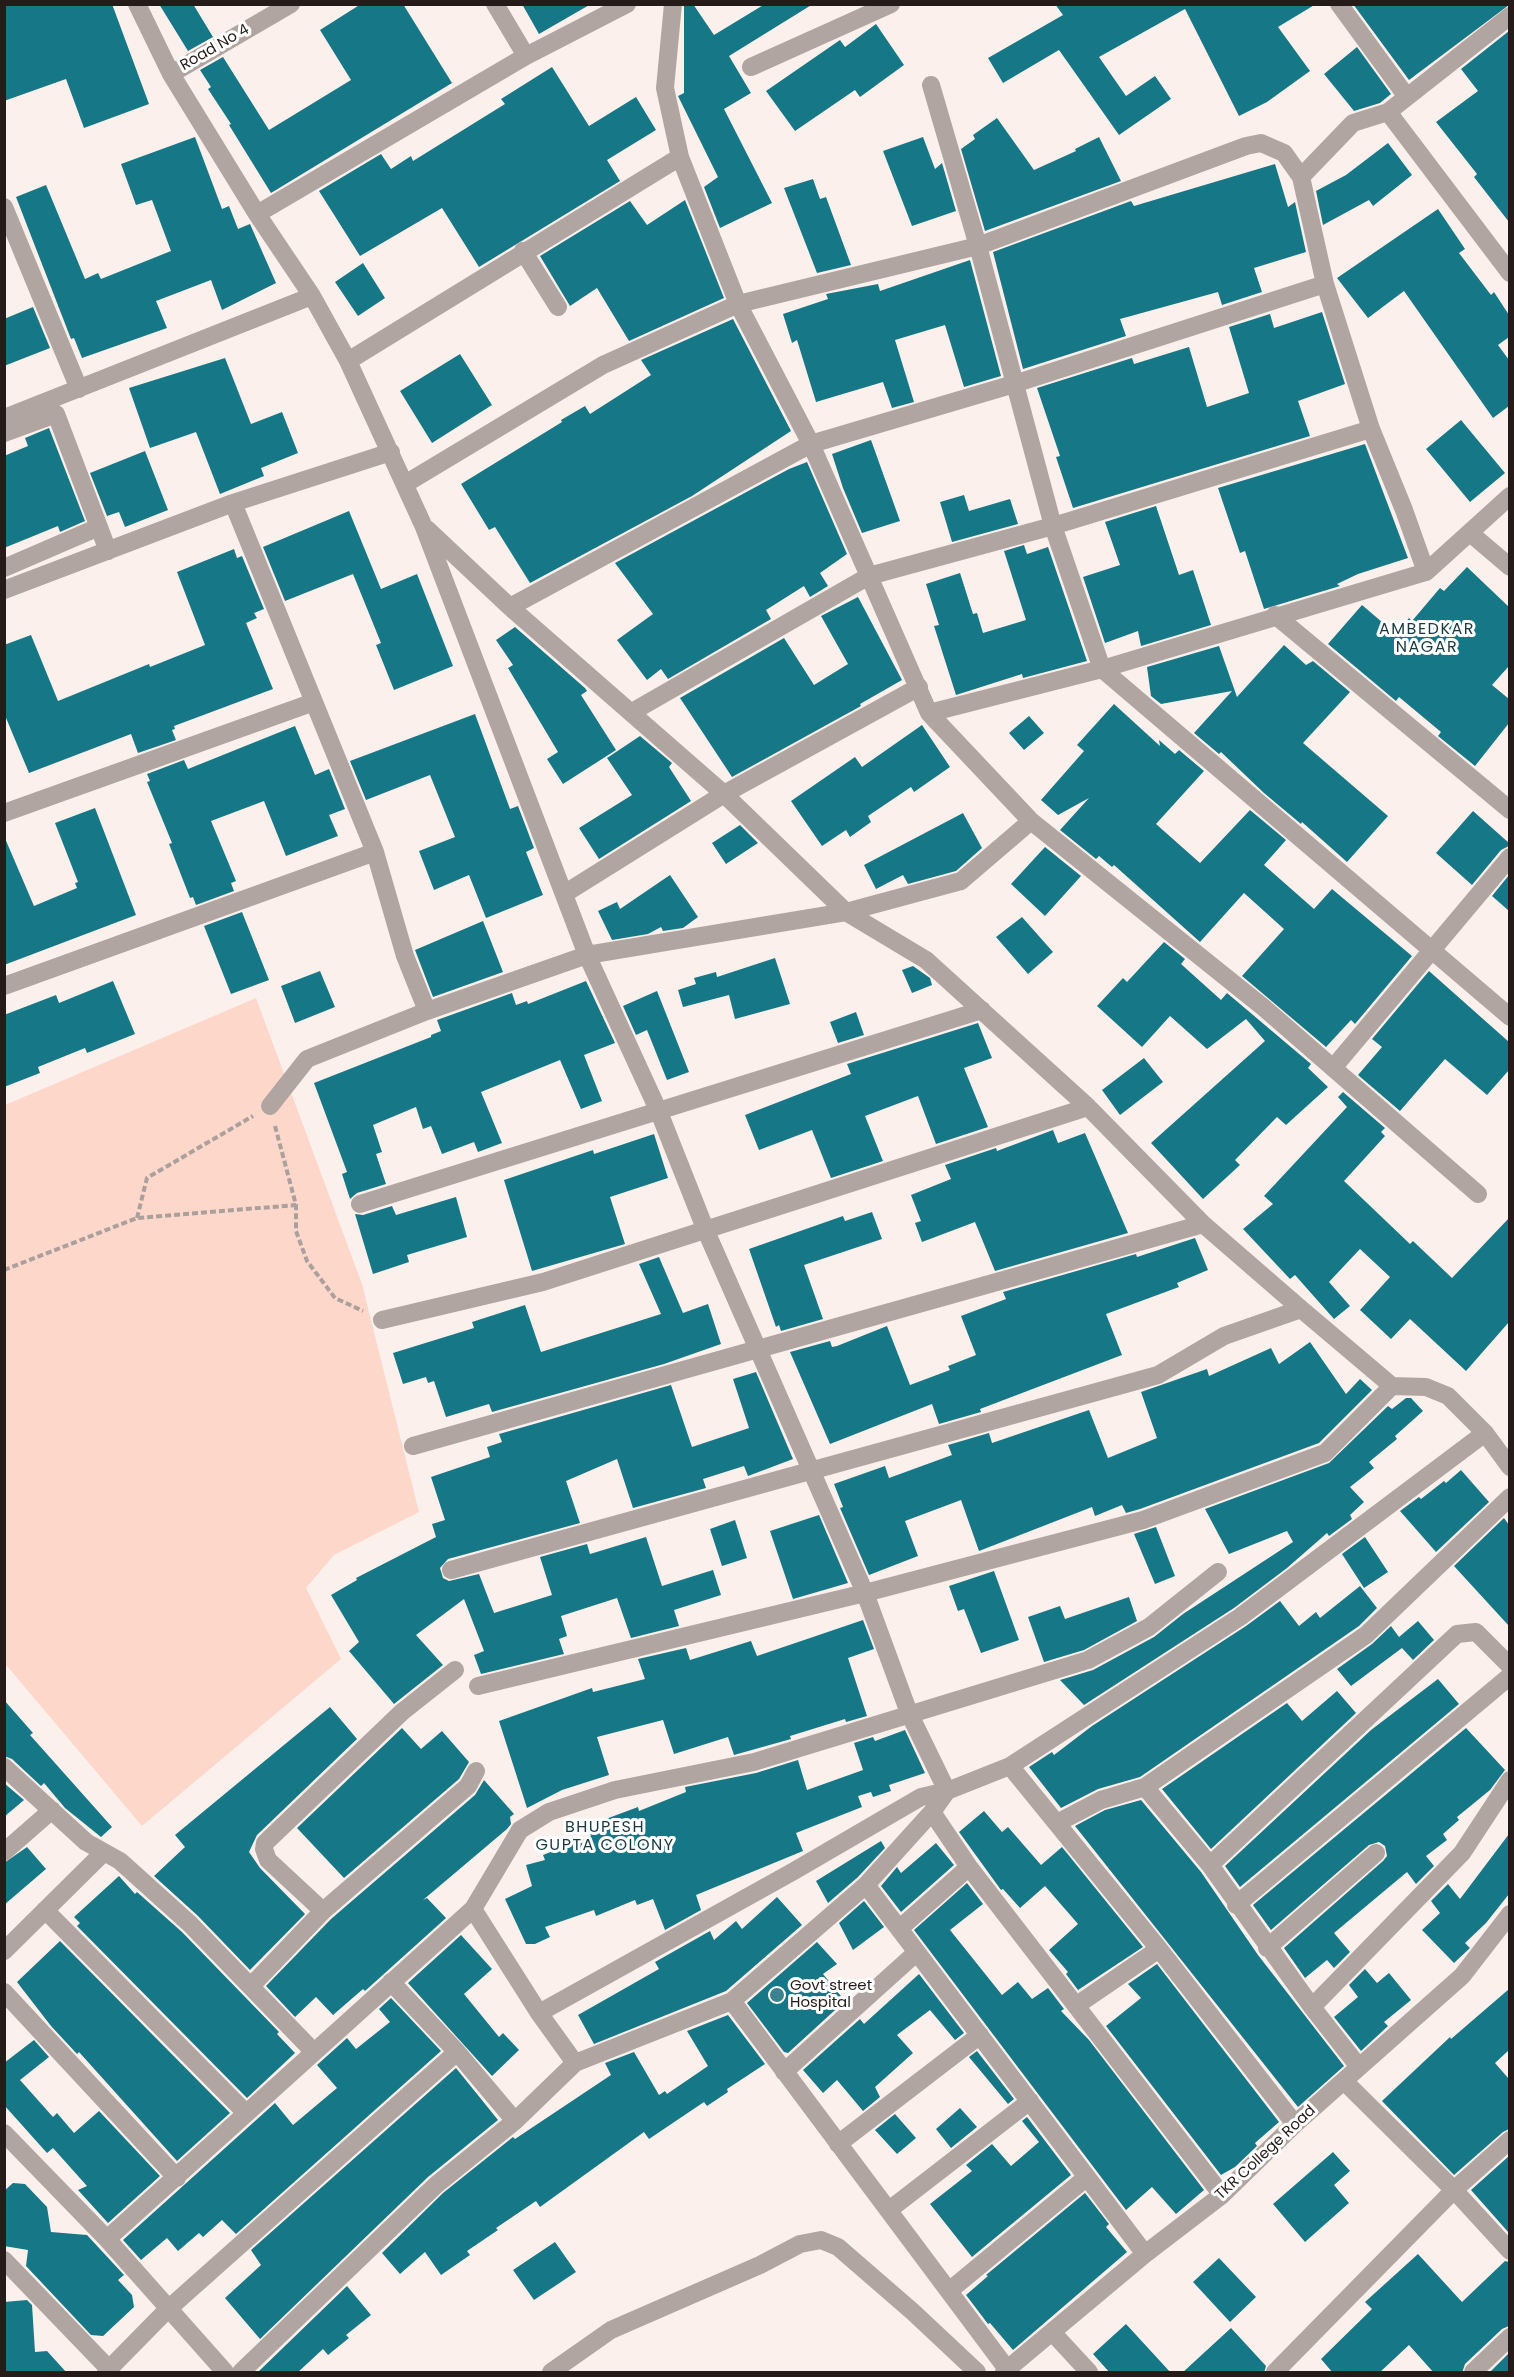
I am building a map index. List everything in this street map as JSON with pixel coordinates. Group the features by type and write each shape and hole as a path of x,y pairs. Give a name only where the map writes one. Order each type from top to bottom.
{"street":[{"path":"137,4 171,74 257,213 312,296 348,361 391,452 424,527 587,955 659,1112 706,1231 865,1593 909,1713 947,1791"},
{"name":"Road No 4","path":"171,74 291,4"},
{"path":"495,4 526,56"},
{"path":"257,213 526,56 627,4"},
{"path":"673,4 665,88 680,157 738,304 811,444 929,713 1031,821 1263,1006 1478,1194"},
{"path":"751,67 891,4"},
{"path":"1339,4 1407,97"},
{"path":"1301,177 1353,123 1388,112 1509,16"},
{"path":"931,85 978,246 1053,526 1102,669 1509,1017"},
{"path":"1388,112 1503,253 1509,273"},
{"path":"405,484 603,365 738,304 978,246 1261,143 1284,153 1301,177 1325,284 1371,429 1426,572"},
{"path":"348,361 523,251 680,157"},
{"path":"4,207 79,389"},
{"path":"523,251 558,307"},
{"path":"510,606 811,444 1014,384 1325,284"},
{"path":"4,418 312,296"},
{"path":"4,433 56,414 108,551"},
{"path":"632,712 868,576 1053,526 1371,429"},
{"path":"4,590 233,503 391,452"},
{"path":"929,713 1102,669 1275,615 1426,572 1509,496"},
{"path":"233,503 375,852 405,956 427,1011"},
{"path":"4,568 99,526"},
{"path":"424,527 510,606 724,794 846,912 926,960 1088,1107 1203,1224 1301,1309 1392,1386 1426,1387 1448,1396 1485,1433 1509,1467"},
{"path":"1470,533 1509,567"},
{"path":"76,537 86,559"},
{"path":"1275,615 1509,810"},
{"path":"564,894 724,794 919,687"},
{"path":"4,813 314,702"},
{"path":"270,1106 308,1059 427,1011 587,955 846,912 961,881 1031,821"},
{"path":"4,986 375,852"},
{"path":"1334,1068 1509,856"},
{"path":"360,1204 982,1010"},
{"path":"382,1320 543,1282 1088,1107"},
{"path":"413,1446 1203,1224"},
{"path":"452,1570 1158,1375 1224,1336 1301,1309"},
{"path":"478,1686 865,1593 909,1579 1143,1520 1325,1453 1392,1386"},
{"path":"539,2013 794,1871 921,1797 947,1791 1010,1766 1240,1617 1485,1433"},
{"path":"1058,1823 1101,1800 1145,1787 1366,1635 1509,1497"},
{"path":"107,2239 473,1909 520,1830 549,1812 615,1790 754,1762 1088,1660 1149,1627 1218,1572"},
{"path":"1210,1865 1457,1634 1476,1632 1509,1666"},
{"path":"323,1911 268,1860 264,1849 265,1844 402,1712 454,1670"},
{"path":"1236,1905 1509,1676"},
{"path":"1010,1766 1159,1949 1295,2124"},
{"path":"4,1767 86,1842 120,1861 190,1924 313,2051"},
{"path":"251,1986 323,1911 468,1786 476,1771"},
{"path":"1312,2007 1462,1853 1509,1780"},
{"path":"1145,1787 1210,1865 1236,1905 1359,2067"},
{"path":"241,2373 436,2185 515,2121 576,2063 732,2001 866,1885 932,1812 947,1791"},
{"path":"4,1852 52,1809"},
{"path":"932,1812 969,1867 1222,2195"},
{"path":"4,1951 103,1853"},
{"path":"1267,1947 1377,1853"},
{"path":"899,1929 969,1867"},
{"path":"866,1885 1145,2254"},
{"path":"473,1909 539,2013 576,2063"},
{"path":"45,1910 246,2114"},
{"name":"TKR College Road","path":"1005,2371 1145,2254 1222,2195 1295,2124 1462,1976 1509,1914"},
{"path":"1077,2005 1159,1949"},
{"path":"784,2072 917,1952"},
{"path":"391,1982 457,2052 515,2121"},
{"path":"4,1992 177,2178"},
{"path":"732,2001 949,2291 1005,2371"},
{"path":"838,2144 980,2035"},
{"path":"4,2260 107,2371 167,2310 457,2052"},
{"path":"1345,2082 1454,2190 1509,2251"},
{"path":"889,2210 1030,2101"},
{"path":"4,2133 107,2239 167,2310 225,2373"},
{"path":"1275,2373 1454,2190 1509,2140"},
{"path":"949,2291 1087,2177"},
{"path":"551,2373 611,2330 760,2265 800,2244 821,2240 838,2247 913,2312 977,2373"},
{"path":"1052,2332 1089,2373"},
{"path":"1473,2373 1509,2337"}],"path":[{"path":"137,1218 147,1178 270,1106 296,1205 296,1231 307,1261 335,1298 382,1320"},
{"path":"4,1270 137,1218 296,1205"}],"shaded area":[{"path":"256,998 362,1284 419,1512 334,1555 306,1588 341,1659 142,1826 7,1666 5,1667 5,1105"}],"building":[{"path":"4,4 112,4 149,104 84,128 66,79 4,101"},
{"path":"159,4 193,4 213,37 188,51"},
{"path":"361,4 403,4 452,83 271,193 208,89 211,87 200,70 223,57 269,130 351,80 320,30"},
{"path":"522,4 591,4 539,34"},
{"path":"684,4 693,4 714,35 765,4 813,4 729,56 751,93 724,109 772,203 720,228 704,187 718,177 678,96 684,93"},
{"path":"1055,4 1316,4 1278,27 1310,71 1267,102 1239,116 1185,9 1099,57 1126,96 1155,76 1171,99 1119,135 1059,50 1003,83 988,58 1063,15"},
{"path":"1353,4 1509,4 1509,5 1409,80"},
{"path":"876,24 904,65 860,97 855,90 795,131 766,91 840,40 845,47"},
{"path":"1509,31 1509,222 1474,177 1477,174 1436,122 1478,91 1461,69"},
{"path":"1357,47 1391,94 1380,103 1354,111 1324,74"},
{"path":"552,67 589,126 636,97 656,130 607,160 620,181 479,267 442,208 360,256 319,191 381,154 391,169 411,156 413,161 505,104 501,99"},
{"path":"997,118 1034,170 1076,151 1075,149 1099,137 1121,181 985,231 961,149 975,139 973,135"},
{"path":"195,137 222,209 229,206 238,229 250,224 276,283 222,310 211,280 156,301 167,328 82,358 74,338 71,339 16,197 46,185 85,279 98,273 101,279 171,251 152,200 136,205 121,164"},
{"path":"923,137 935,169 942,163 956,211 912,226 883,151"},
{"path":"1388,143 1412,175 1373,206 1369,200 1323,225 1316,191 1346,175"},
{"path":"1275,164 1288,207 1295,202 1306,252 1254,268 1262,292 1222,305 1218,292 1120,319 1126,336 1023,369 993,252 1131,201 1134,206"},
{"path":"813,179 820,199 826,197 851,265 817,273 784,188"},
{"path":"685,200 724,298 629,341 597,288 570,306 540,256 630,201 647,225"},
{"path":"1438,209 1465,249 1459,253 1491,295 1494,292 1509,315 1509,337 1498,345 1509,360 1509,406 1493,418 1404,291 1368,318 1337,278"},
{"path":"970,260 1001,376 964,387 945,325 895,340 914,402 892,408 883,382 816,402 797,340 792,343 783,314 828,299 826,294 878,284 880,291"},
{"path":"363,263 385,298 358,316 335,282"},
{"path":"33,307 50,348 4,366 4,319"},
{"path":"1322,312 1345,384 1298,401 1310,436 1073,508 1056,457 1060,456 1037,388 1132,358 1134,364 1189,347 1207,407 1249,393 1229,327 1270,314 1274,328"},
{"path":"733,319 791,431 692,496 530,583 495,527 489,530 461,484 585,406 590,414 651,375 641,360"},
{"path":"460,354 492,405 432,443 400,391"},
{"path":"225,358 251,424 282,412 298,453 261,468 264,476 220,494 196,432 150,448 129,388"},
{"path":"1461,420 1505,473 1470,502 1426,449"},
{"path":"49,428 85,521 60,532 58,526 4,548 4,456 28,446 25,438"},
{"path":"871,440 900,521 862,533 832,454"},
{"path":"1365,444 1408,558 1358,574 1337,584 1340,586 1264,609 1245,551 1240,553 1218,488"},
{"path":"145,451 168,510 125,527 119,512 107,516 90,473"},
{"path":"807,462 847,554 820,573 828,586 810,597 804,586 766,610 771,619 668,679 661,669 647,680 617,640 653,614 615,563 789,469"},
{"path":"964,495 969,511 1010,499 1018,524 952,542 940,502"},
{"path":"1156,506 1179,575 1193,570 1211,625 1141,646 1138,631 1105,643 1083,577 1120,565 1105,522"},
{"path":"349,511 381,589 417,574 453,666 394,690 376,645 381,643 353,574 285,601 263,547"},
{"path":"1024,545 1027,554 1048,547 1087,661 1023,678 1022,674 956,695 934,626 939,625 926,584 960,573 973,614 977,613 983,633 1026,620 1004,551"},
{"path":"234,549 237,558 242,556 264,609 254,613 257,618 246,623 273,689 174,726 175,729 172,730 176,740 138,753 131,734 29,773 4,713 4,645 31,635 58,701 149,664 150,667 205,645 177,572"},
{"path":"1467,567 1509,607 1509,666 1492,685 1509,699 1509,723 1475,766 1438,736 1441,732 1399,697 1396,701 1328,644 1362,605 1396,634 1409,618 1412,621 1440,588 1444,591"},
{"path":"858,597 902,680 860,704 861,706 732,777 680,698 784,638 814,685 848,664 821,616"},
{"path":"515,627 585,688 587,691 581,695 616,750 563,784 547,759 558,752 508,668 513,665 496,640"},
{"path":"1284,645 1306,665 1313,661 1350,692 1303,743 1388,816 1347,862 1302,822 1301,824 1264,793 1221,752 1219,754 1194,733 1232,691 1161,704 1151,696 1147,667 1219,646 1237,697"},
{"path":"1114,704 1160,746 1159,740 1175,754 1179,750 1204,771 1156,824 1200,863 1250,810 1286,840 1264,865 1314,909 1332,889 1412,956 1355,1024 1351,1020 1326,1047 1242,976 1284,929 1244,893 1200,942 1114,865 1112,867 1099,856 1096,859 1060,830 1089,798 1058,815 1041,800 1084,751 1077,745"},
{"path":"475,714 510,809 518,806 534,848 526,852 543,895 486,918 469,875 434,890 419,851 455,837 430,775 366,800 350,761"},
{"path":"1029,716 1044,733 1024,750 1009,733"},
{"path":"922,725 950,767 914,792 911,787 868,816 871,822 850,837 846,830 822,846 791,801 855,757 862,767"},
{"path":"295,726 315,775 329,769 345,809 329,815 338,836 286,856 264,801 211,821 236,881 231,883 234,891 196,905 193,897 190,898 169,844 172,843 147,782 150,781 147,774 184,760 188,769"},
{"path":"640,736 672,763 669,767 691,801 599,859 579,828 632,795 607,758"},
{"path":"95,808 136,915 4,965 4,836 34,906 77,888 75,883 78,882 55,823"},
{"path":"1473,811 1509,843 1509,846 1501,850 1472,885 1436,853"},
{"path":"963,813 982,848 956,871 908,884 903,875 876,889 864,865"},
{"path":"740,825 758,843 726,864 712,843"},
{"path":"1045,847 1081,876 1045,916 1011,884"},
{"path":"670,875 698,917 683,928 663,931 661,927 648,934 612,940 598,911 617,902 620,909"},
{"path":"1509,875 1509,911 1492,896"},
{"path":"242,912 269,980 231,994 204,926"},
{"path":"1022,917 1053,952 1028,974 996,937"},
{"path":"483,921 503,972 433,997 415,950"},
{"path":"1164,942 1185,959 1181,964 1221,1000 1227,993 1311,1064 1308,1068 1328,1087 1286,1125 1277,1117 1235,1160 1240,1165 1203,1199 1151,1143 1265,1041 1246,1019 1207,1049 1170,1016 1142,1047 1097,1006 1123,978 1127,982"},
{"path":"775,958 790,1004 735,1019 729,995 683,1007 678,990 696,984 694,978 716,972 717,977"},
{"path":"913,966 930,978 932,985 912,993 902,970"},
{"path":"320,971 335,1007 295,1023 281,986"},
{"path":"1429,971 1509,1042 1509,1070 1487,1095 1445,1059 1400,1111 1358,1075 1382,1047 1372,1039"},
{"path":"113,981 135,1034 87,1053 85,1048 38,1067 40,1073 4,1087 4,1015 56,995 59,1003"},
{"path":"586,981 615,1043 584,1055 602,1101 581,1109 560,1060 481,1092 502,1143 478,1152 474,1142 442,1154 431,1126 423,1129 416,1107 373,1125 382,1152 376,1154 386,1184 357,1193 350,1199 342,1174 347,1172 314,1083 431,1037 441,1031 437,1020 512,993 516,1005 527,1001 528,1004"},
{"path":"657,991 689,1072 667,1080 647,1030 636,1035 623,1006"},
{"path":"856,1012 864,1035 838,1043 830,1022"},
{"path":"978,1023 992,1058 964,1068 988,1127 936,1144 918,1096 865,1116 883,1161 831,1178 812,1130 759,1150 745,1115 851,1074 847,1064"},
{"path":"1144,1058 1163,1082 1120,1115 1102,1090"},
{"path":"1343,1092 1385,1128 1381,1132 1385,1136 1344,1181 1410,1244 1413,1241 1452,1278 1509,1218 1509,1322 1466,1371 1410,1319 1391,1339 1360,1310 1390,1277 1360,1249 1329,1282 1350,1306 1334,1319 1295,1275 1290,1279 1243,1229 1273,1204 1264,1196 1347,1107 1338,1097"},
{"path":"1053,1130 1058,1143 1085,1133 1128,1233 995,1271 975,1222 922,1242 915,1223 921,1221 911,1195 951,1179 945,1165 996,1148 997,1151"},
{"path":"654,1134 668,1178 610,1197 625,1244 532,1271 504,1180 593,1150 594,1154"},
{"path":"456,1197 467,1237 407,1255 409,1262 373,1274 355,1214 363,1215 392,1206 396,1215"},
{"path":"872,1212 882,1239 804,1265 823,1319 781,1331 779,1325 776,1327 749,1249 843,1216 845,1221"},
{"path":"1195,1238 1208,1270 1177,1283 1179,1287 1106,1314 1122,1355 980,1409 981,1412 939,1424 932,1404 830,1444 790,1352 830,1341 832,1347 837,1346 887,1326 910,1385 950,1370 948,1366 976,1355 961,1316 1006,1299 1003,1292 1136,1254 1137,1257"},
{"path":"659,1257 683,1313 708,1304 721,1344 664,1364 492,1412 489,1404 446,1417 434,1381 428,1383 426,1377 403,1384 393,1353 474,1328 472,1322 525,1305 541,1352 661,1314 639,1264"},
{"path":"1310,1342 1346,1394 1360,1379 1372,1390 1319,1443 1140,1509 1126,1513 1122,1505 1095,1516 1092,1507 979,1551 961,1500 905,1521 918,1556 869,1575 840,1508 843,1507 834,1484 885,1466 889,1478 952,1455 948,1445 989,1433 992,1443 1089,1410 1108,1458 1157,1438 1141,1392 1207,1369 1209,1376 1271,1348 1279,1364"},
{"path":"756,1372 793,1459 748,1476 744,1466 703,1479 706,1488 633,1508 617,1459 566,1481 580,1523 448,1559 440,1568 443,1578 449,1581 479,1574 494,1613 552,1595 540,1557 587,1544 590,1554 646,1537 662,1586 713,1570 721,1595 674,1610 679,1626 631,1638 617,1598 561,1616 567,1636 559,1639 564,1654 481,1674 474,1655 484,1651 464,1599 416,1635 443,1665 394,1704 349,1651 359,1642 331,1595 357,1580 356,1578 436,1537 432,1524 445,1520 431,1477 490,1457 487,1447 502,1442 499,1434 671,1385 692,1447 749,1428 733,1379"},
{"path":"1406,1398 1411,1398 1423,1411 1395,1436 1397,1439 1369,1462 1374,1468 1350,1487 1364,1502 1350,1515 1352,1519 1329,1536 1327,1533 1287,1568 1234,1608 1084,1705 1060,1680 1093,1670 1154,1637 1183,1614 1293,1542 1287,1531 1229,1554 1205,1509 1329,1463 1388,1406 1392,1409"},
{"path":"1461,1470 1489,1502 1436,1552 1400,1511 1419,1497 1421,1499 1444,1481 1446,1483"},
{"path":"819,1515 848,1583 793,1599 770,1531"},
{"path":"1504,1518 1509,1525 1509,1626 1454,1566"},
{"path":"735,1520 747,1558 722,1566 710,1529"},
{"path":"1156,1527 1175,1576 1155,1584 1134,1534"},
{"path":"1365,1537 1388,1572 1364,1588 1342,1554"},
{"path":"994,1571 1019,1640 981,1653 964,1609 958,1611 949,1586"},
{"path":"1360,1586 1377,1608 1359,1626 1140,1777 1098,1789 1061,1808 1029,1767 1052,1752 1054,1755 1092,1726 1246,1626 1280,1601 1299,1626 1316,1612 1320,1618"},
{"path":"1129,1597 1137,1621 1084,1650 1044,1662 1028,1617 1060,1606 1065,1619"},
{"path":"863,1620 874,1649 848,1658 867,1716 846,1722 845,1719 790,1736 791,1739 734,1755 728,1737 674,1754 663,1720 597,1737 609,1775 562,1790 527,1808 499,1721 592,1688 593,1692 645,1679 638,1659 686,1648 690,1660 751,1641 757,1656"},
{"path":"1418,1621 1434,1640 1413,1660 1402,1648 1351,1686 1337,1669 1372,1644 1391,1626 1399,1637"},
{"path":"1438,1679 1459,1704 1240,1887 1225,1866 1371,1730"},
{"path":"1337,1691 1356,1713 1211,1849 1162,1789 1287,1703 1302,1721"},
{"path":"4,1700 33,1733 30,1735 112,1827 101,1837 65,1808 44,1783 41,1786 12,1759 4,1756"},
{"path":"330,1707 357,1739 257,1835 249,1852 260,1868 305,1914 250,1970 198,1916 154,1876 185,1847 175,1835"},
{"path":"402,1728 421,1749 442,1731 469,1762 459,1779 344,1878 297,1828"},
{"path":"1466,1728 1505,1770 1490,1790 1457,1817 1459,1820 1443,1834 1447,1840 1426,1856 1434,1866 1416,1884 1407,1872 1334,1933 1350,1952 1334,1968 1327,1960 1305,1978 1284,1948 1383,1861 1387,1856 1385,1846 1379,1842 1369,1845 1271,1930 1253,1905"},
{"path":"905,1730 925,1773 889,1785 891,1791 873,1797 871,1792 858,1796 862,1807 796,1833 803,1851 696,1895 701,1910 665,1930 653,1899 637,1905 635,1900 596,1916 594,1910 545,1927 550,1937 535,1944 526,1944 505,1899 532,1886 526,1865 545,1860 543,1855 591,1836 587,1826 638,1807 639,1811 686,1792 685,1787 756,1773 798,1760 807,1790 863,1770 854,1743 873,1737 875,1741"},
{"path":"484,1780 514,1814 510,1817 511,1824 507,1829 423,1900 427,1898 446,1918 365,1991 363,1989 333,2015 316,1997 295,2017 266,1986 331,1919 475,1795"},
{"path":"4,1783 24,1800 4,1817"},
{"path":"1141,1800 1201,1872 1258,1955 1344,2066 1298,2107 1075,1826 1105,1810"},
{"path":"984,1811 1002,1832 1008,1827 1041,1865 1062,1847 1143,1947 1078,1990 1066,1974 1068,1972 1049,1950 1078,1924 1045,1886 1020,1908 1003,1889 1001,1890 959,1832"},
{"path":"1509,1834 1509,1894 1486,1923 1465,1943 1470,1948 1454,1963 1422,1930 1440,1913 1431,1901 1448,1884 1460,1899"},
{"path":"881,1841 885,1848 858,1877 828,1903 816,1881"},
{"path":"936,1843 954,1865 901,1912 881,1886 897,1867 901,1873"},
{"path":"27,1847 46,1869 4,1905 4,1863"},
{"path":"119,1876 135,1894 137,1892 182,1932 279,2032 277,2034 295,2053 247,2098 77,1926 80,1923 74,1917"},
{"path":"967,1883 983,1904 950,1930 1002,1995 1018,1982 1032,1999 1048,1988 1064,2009 1061,2011 1089,2040 1204,2190 1176,2214 1152,2187 1126,2210 914,1930"},
{"path":"777,1897 802,1925 726,1991 594,2044 578,2015 659,1969 655,1962 710,1931 714,1940 736,1921 742,1929"},
{"path":"864,1901 884,1927 853,1950 839,1923"},
{"path":"461,1935 492,1969 464,1994 499,2037 503,2033 519,2050 492,2076 408,1983"},
{"path":"60,1941 230,2113 177,2161 79,2052 77,2054 51,2026 17,1982"},
{"path":"817,1942 837,1964 823,1974 845,2001 788,2053 784,2052 747,2003"},
{"path":"1157,1964 1279,2122 1255,2143 1257,2146 1235,2167 1221,2175 1106,2026 1141,1998 1128,1984"},
{"path":"1365,1969 1377,1983 1389,1973 1411,2000 1384,2022 1388,2026 1361,2051 1334,2017 1358,1997 1349,1985"},
{"path":"919,1974 964,2033 955,2040 930,2010 897,2035 913,2053 875,2087 880,2097 863,2111 837,2080 823,2093 803,2070 860,2019 864,2024"},
{"path":"1509,1989 1509,2050 1495,2063 1509,2079 1509,2129 1454,2175 1382,2101 1450,2037 1451,2039"},
{"path":"391,1998 441,2051 236,2234 222,2220 203,2237 199,2233 178,2251 167,2238 141,2260 123,2240 275,2103 293,2125 337,2088 317,2065 347,2038 356,2049 390,2022 379,2009"},
{"path":"728,2015 765,2064 727,2089 728,2092 707,2106 704,2102 649,2139 644,2132 540,2207 536,2201 496,2228 498,2230 467,2251 470,2255 441,2275 425,2252 400,2274 382,2253 443,2193 513,2137 515,2139 611,2075 605,2063 634,2052 659,2095 665,2091 667,2094 708,2066 687,2031"},
{"path":"34,2040 49,2057 20,2080 53,2117 57,2113 74,2133 99,2111 160,2176 108,2223 78,2190 87,2186 53,2148 47,2153 4,2105 4,2063"},
{"path":"977,2051 1014,2099 1008,2104 969,2057"},
{"path":"456,2068 498,2120 428,2177 260,2339 225,2298 261,2265 251,2250"},
{"path":"960,2108 977,2127 951,2148 936,2129"},
{"path":"895,2114 916,2138 897,2154 875,2130"},
{"path":"1027,2117 1071,2175 972,2257 930,2204 972,2171 966,2165 992,2144 1011,2166 1039,2142 1022,2121"},
{"path":"1333,2152 1350,2171 1334,2185 1349,2203 1305,2242 1273,2204"},
{"path":"1509,2156 1509,2233 1471,2190"},
{"path":"13,2183 25,2184 47,2207 51,2232 87,2235 124,2275 118,2280 132,2295 134,2307 103,2336 91,2335 26,2266 28,2250 4,2246 4,2191"},
{"path":"1085,2193 1109,2224 1106,2227 1127,2252 1013,2350 990,2323 988,2324 966,2295 988,2276 986,2275"},
{"path":"555,2242 576,2272 534,2300 513,2270"},
{"path":"1418,2254 1462,2302 1505,2261 1509,2262 1509,2326 1502,2329 1465,2364 1462,2373 1434,2373 1409,2345 1379,2373 1333,2373 1321,2359 1372,2309 1365,2302"},
{"path":"1219,2258 1256,2297 1230,2322 1193,2282"},
{"path":"347,2286 371,2315 346,2335 349,2338 328,2355 323,2349 297,2373 257,2373"},
{"path":"27,2300 32,2305 35,2352 47,2351 67,2373 4,2373 4,2302"},
{"path":"1126,2324 1171,2373 1110,2373 1093,2354"},
{"path":"1231,2328 1266,2366 1264,2373 1182,2373"},
{"path":"1509,2353 1509,2373 1489,2373"}],"place":[{"name":"Govt street Hospital","path":"777,1995"}],"district":[{"name":"AMBEDKAR NAGAR","path":"1427,639"},
{"name":"BHUPESH GUPTA COLONY","path":"605,1837"}]}
